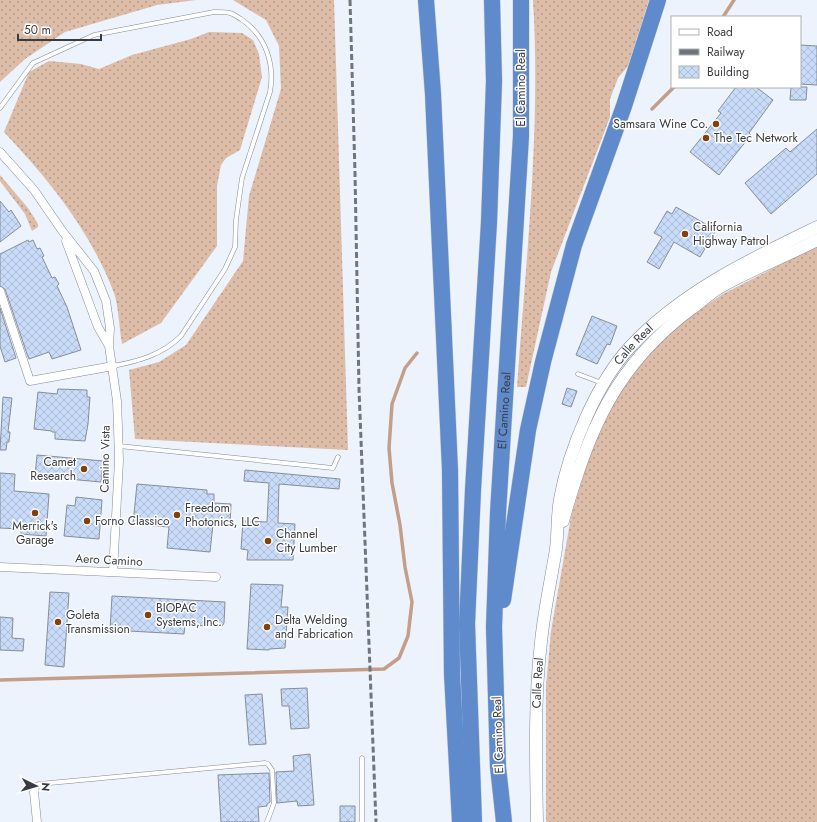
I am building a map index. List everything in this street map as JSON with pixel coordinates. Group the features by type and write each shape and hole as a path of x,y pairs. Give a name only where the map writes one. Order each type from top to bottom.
{"highway":[{"path":"426,0 433,94 449,462 452,674 460,822"},
{"path":"474,822 467,624 473,490 489,222 494,81 492,0"},
{"name":"El Camino Real","path":"504,822 498,767 494,627 498,513 521,136 521,0"},
{"path":"494,627 505,593 528,430 554,320 574,245 624,106 658,0"}],"main road":[{"name":"Calle Real","path":"537,822 538,686 541,642 556,545 559,500 579,433 593,402 629,347 668,311 716,279 817,226"},
{"name":"Calle Real","path":"556,545 577,471 590,438 605,406 640,355 660,333 721,287 817,240"}],"street":[{"name":"Camino Vista","path":"0,152 34,190 97,277 108,312 108,346"},
{"name":"Camino Vista","path":"63,232 98,327 108,346 113,366 117,401 119,446 113,572"},
{"path":"0,291 30,381 113,366"},
{"name":"Aero Camino","path":"0,567 216,577"},
{"path":"35,787 36,822"}],"lane":[{"path":"0,108 33,63 94,35 214,12 230,13 251,26 262,40 271,62 272,78 270,92 242,178 236,220 235,247 225,269 176,341 162,351 146,358 113,366"},
{"path":"578,374 604,384"},
{"path":"119,446 333,468 338,457"},
{"path":"362,758 362,822"},
{"path":"35,787 40,784 265,763 268,764 272,770 274,803 267,822"}],"shaded area":[{"path":"0,0 196,0 157,5 65,32 25,59 0,82"},
{"path":"233,0 334,0 348,450 135,439 129,370 159,362 186,345 243,261 249,196 281,89 279,46 266,20"},
{"path":"533,0 649,0 628,66 618,78 610,99 610,117 551,272 526,387 517,387 534,145 535,48"},
{"path":"209,32 242,33 253,40 259,54 262,77 240,150 226,158 221,165 217,186 217,246 161,323 122,344 114,293 93,248 81,227 52,187 4,132 29,72 49,61 81,64 99,69 132,55 191,39"},
{"path":"0,175 28,208 38,224 38,227 32,231 25,214 0,181"},
{"path":"817,246 817,822 546,822 546,686 551,631 571,517 588,461 609,410 625,384 649,354 683,321 723,294"}],"building":[{"path":"801,45 817,46 817,85 801,84"},
{"path":"807,87 806,100 790,100 791,88"},
{"path":"735,88 757,88 773,100 749,133 751,135 719,175 690,152 721,113 718,111"},
{"path":"817,129 817,174 771,214 745,183 786,148 790,152"},
{"path":"0,201 9,212 11,210 21,226 0,242"},
{"path":"676,207 716,230 700,257 674,242 659,269 647,262 662,237 654,233 667,211 672,214"},
{"path":"28,240 29,242 33,240 37,249 40,248 44,256 42,257 52,278 55,277 59,284 57,286 67,307 81,350 52,359 49,352 29,359 5,289 0,286 0,254"},
{"path":"0,308 16,358 5,362 0,346"},
{"path":"592,316 617,326 610,345 607,344 597,364 576,355"},
{"path":"567,388 577,391 571,407 562,404"},
{"path":"58,389 87,390 87,397 90,397 85,441 55,439 55,432 34,429 38,392 57,394"},
{"path":"3,397 12,398 8,432 10,432 9,442 7,442 6,450 0,450"},
{"path":"37,455 103,461 101,482 35,476"},
{"path":"245,470 340,479 339,489 279,484 278,523 295,524 293,560 247,560 248,550 241,549 243,521 267,522 269,483 244,481"},
{"path":"0,473 15,474 14,491 49,494 46,536 21,534 21,529 0,528"},
{"path":"137,484 207,490 207,494 214,494 214,503 231,504 230,526 213,524 210,552 167,548 169,527 133,524"},
{"path":"76,497 102,500 99,539 64,536 67,505 75,506"},
{"name":"Delta Welding and Fabrication","path":"251,584 283,585 281,607 288,607 285,648 269,650 247,649"},
{"path":"50,592 69,593 64,667 45,665"},
{"path":"112,596 225,602 224,623 222,626 185,625 184,634 110,630"},
{"path":"0,617 13,618 12,638 24,639 23,651 0,650"},
{"path":"307,688 309,728 291,729 289,706 282,706 281,689"},
{"path":"262,694 266,744 249,745 245,695"},
{"path":"310,754 314,805 298,806 297,801 277,803 276,772 294,771 293,756"},
{"path":"269,773 270,802 267,806 258,807 259,822 221,822 218,775"},
{"path":"340,806 355,806 355,822 340,822"}],"waterway":[{"path":"724,16 734,0"},
{"path":"652,109 673,88"},
{"path":"0,680 384,669 399,658 408,636 412,602 392,483 389,448 392,404 405,368 417,353"}],"railway":[{"path":"350,0 359,389 376,822"}],"place":[{"name":"Samsara Wine Co.","path":"716,124"},
{"name":"The Tec Network","path":"706,138"},
{"name":"California Highway Patrol","path":"685,234"},
{"name":"Camet Research","path":"84,469"},
{"name":"Merrick's Garage","path":"35,513"},
{"name":"Freedom Photonics, LLC","path":"177,515"},
{"name":"Forno Classico","path":"87,521"},
{"name":"Channel City Lumber","path":"268,541"},
{"name":"BIOPAC Systems, Inc.","path":"148,615"},
{"name":"Goleta Transmission","path":"58,622"},
{"name":"Delta Welding and Fabrication","path":"267,627"}]}
